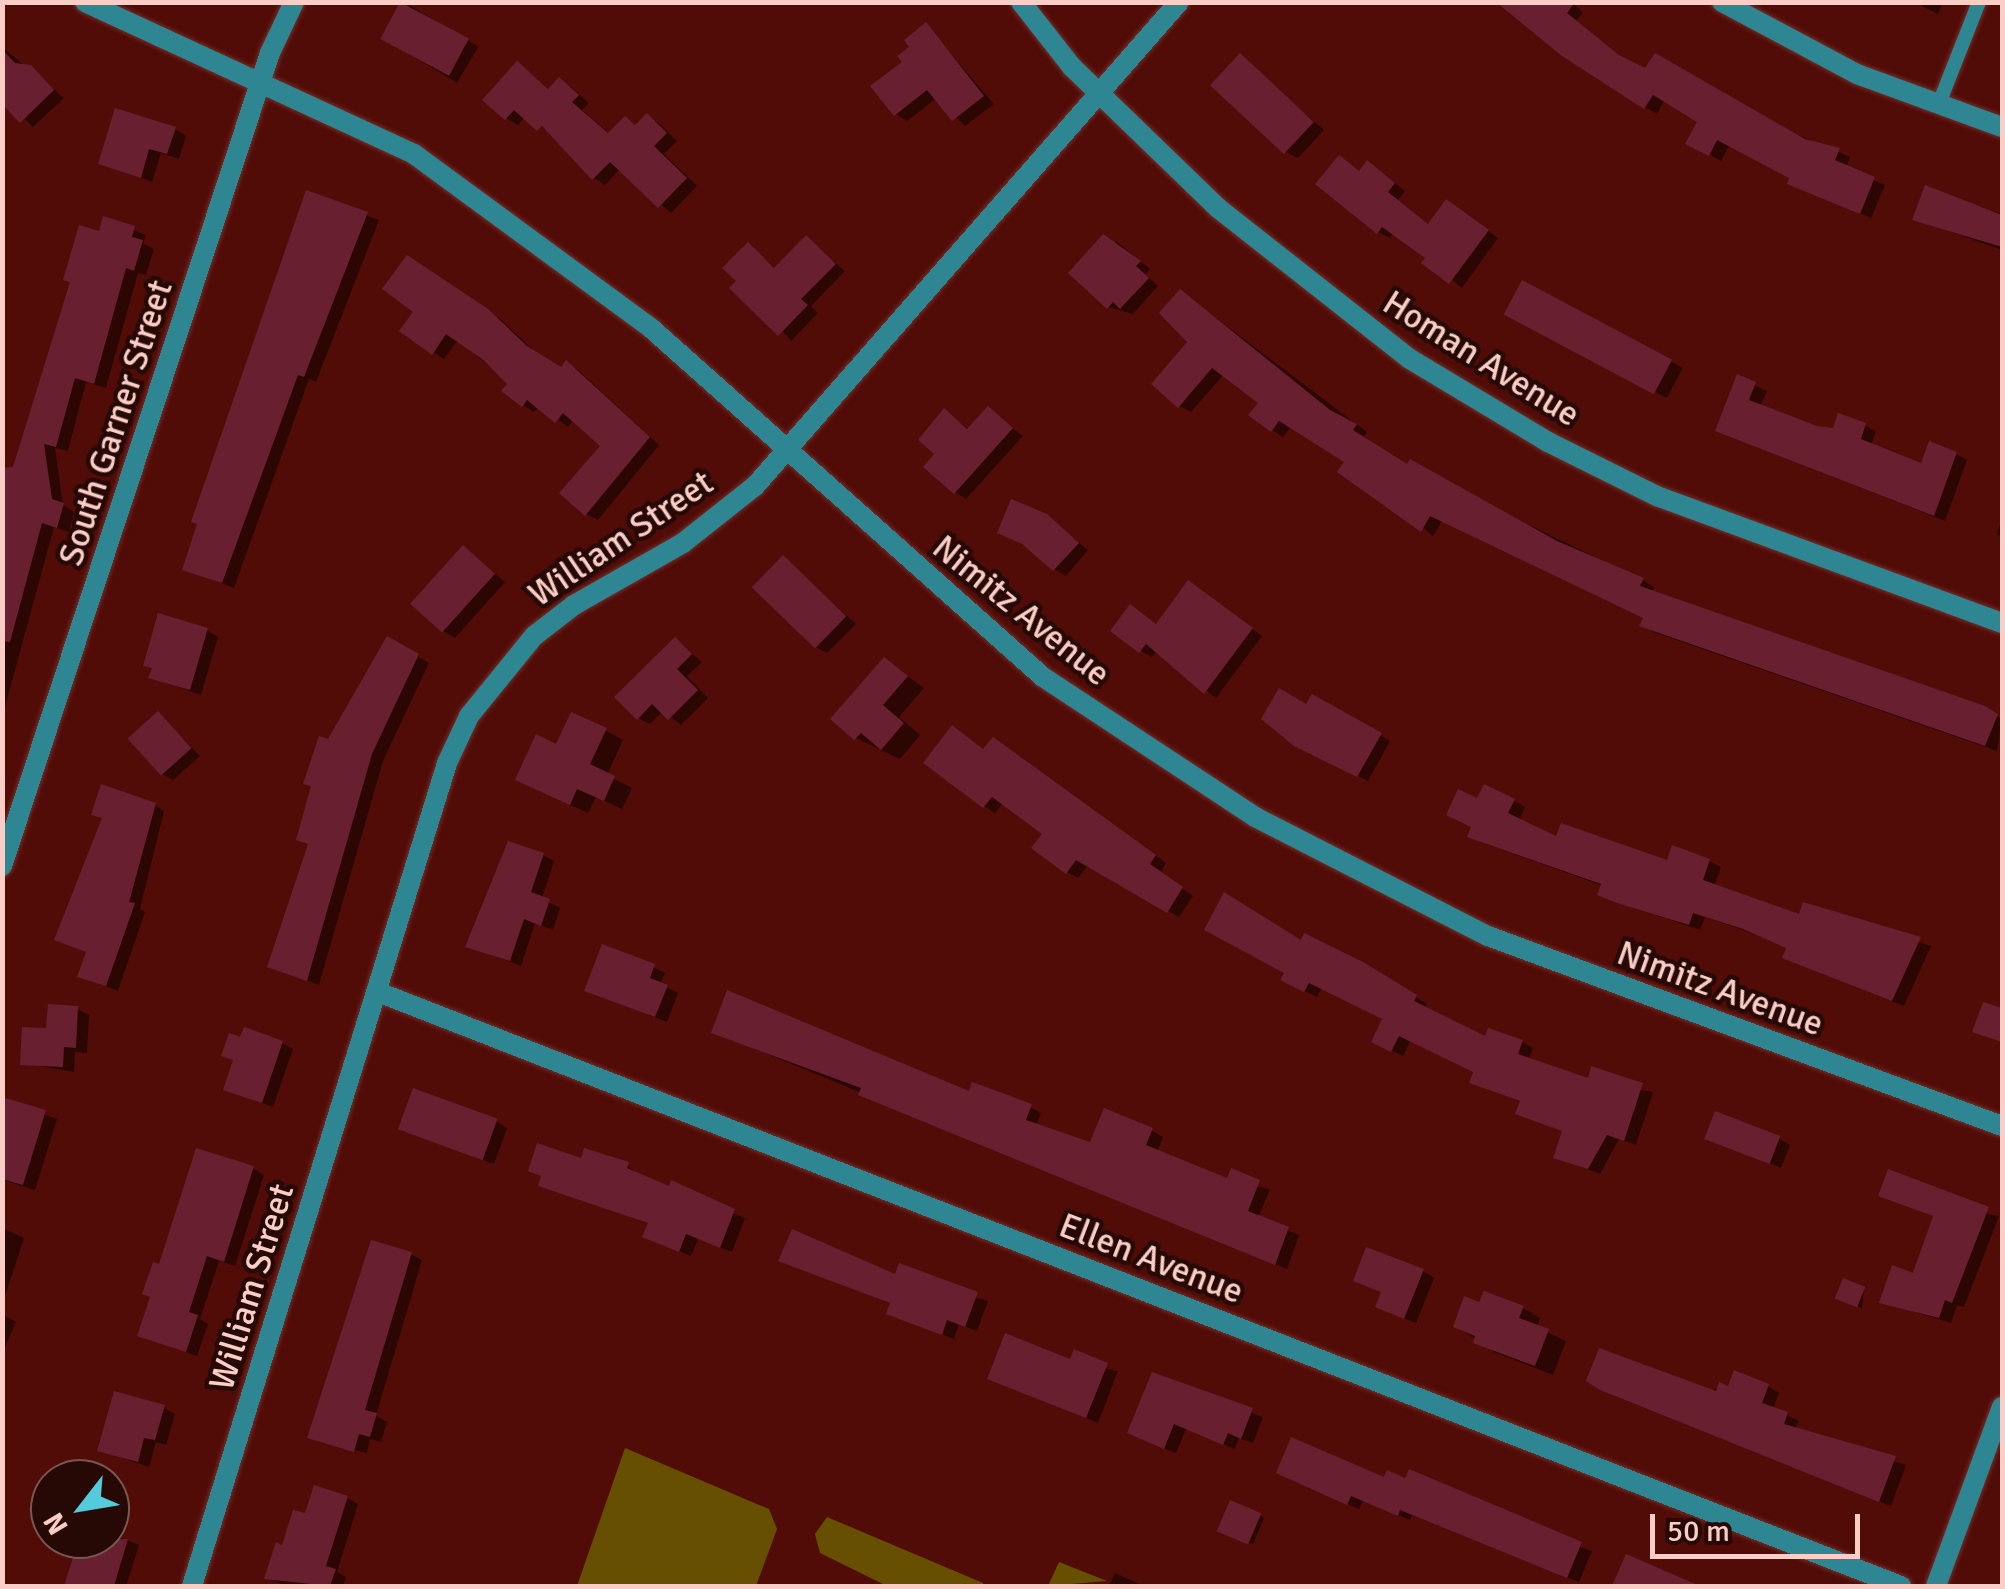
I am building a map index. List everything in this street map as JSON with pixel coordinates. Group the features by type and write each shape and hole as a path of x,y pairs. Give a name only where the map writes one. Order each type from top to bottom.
{"street":[{"name":"Nimitz Avenue","path":"85,2 414,154 652,329 1042,676 1256,817 1488,936 2002,1126"},
{"name":"South Garner Street","path":"2,866 262,84 294,2"},
{"name":"Homan Avenue","path":"1020,2 1099,94 1218,208 1344,311 1410,359 1548,442 1657,496 2002,623"},
{"name":"William Street","path":"192,1586 447,763 488,688 534,636 714,522 787,450 1178,2"},
{"path":"1722,2 1857,74 2002,127"},
{"name":"Ellen Avenue","path":"378,992 1901,1586"},
{"path":"1936,1586 2002,1407"}],"lane":[{"path":"1938,106 1978,2"}],"shaded area":[{"path":"625,1448 769,1509 777,1529 756,1586 577,1586"},
{"path":"827,1517 983,1586 887,1586 820,1553 815,1534"},
{"path":"1059,1562 1107,1581 1048,1586"}],"building":[{"path":"400,2 469,39 449,76 380,39"},
{"path":"1496,2 1575,2 1567,13 1619,55 1645,68 1655,53 1805,139 1840,148 1835,160 1875,177 1860,214 1787,184 1789,178 1717,140 1709,156 1685,144 1697,122 1653,95 1644,109 1562,56"},
{"path":"926,22 984,96 952,121 927,90 894,116 870,86 902,62 897,56 909,47 904,40"},
{"path":"2,49 15,63 31,65 54,90 20,123 2,104"},
{"path":"1240,53 1314,122 1284,154 1210,85"},
{"path":"517,61 548,89 559,77 579,95 572,102 608,133 625,116 635,125 647,113 667,133 654,146 687,178 658,208 610,162 592,180 542,126 537,131 514,110 505,120 482,100"},
{"path":"115,108 176,127 167,154 149,149 141,178 98,164"},
{"path":"1339,155 1359,171 1367,160 1395,183 1388,192 1428,224 1446,199 1489,230 1449,284 1421,263 1425,258 1382,227 1377,234 1315,184"},
{"path":"1925,185 2002,215 2002,247 1912,220"},
{"path":"306,190 368,212 304,377 298,375 222,583 182,570 197,524 191,522"},
{"path":"103,216 135,226 132,237 143,240 134,271 126,268 94,384 75,378 56,447 44,444 52,499 64,503 57,528 42,523 10,642 2,641 2,468 13,467 70,282 63,280 79,225 99,231"},
{"path":"1103,234 1141,261 1136,266 1149,278 1120,309 1113,302 1107,309 1068,273"},
{"path":"806,235 836,264 801,299 808,305 778,336 729,288 736,281 722,268 748,242 774,268"},
{"path":"407,255 488,309 527,346 561,367 566,360 650,437 585,516 559,493 600,446 563,413 555,423 527,400 522,407 501,391 507,384 482,359 446,334 432,355 399,331 413,312 382,289"},
{"path":"1522,280 1672,360 1654,394 1504,314"},
{"path":"1180,289 1330,410 1357,424 1353,430 1407,464 1410,459 1557,541 1644,578 1640,586 1985,706 1998,714 1985,746 1639,626 1643,618 1430,516 1421,532 1337,472 1344,462 1279,421 1271,432 1248,415 1258,403 1212,368 1178,408 1151,384 1187,342 1159,313"},
{"path":"1737,374 1756,382 1749,400 1817,426 1833,428 1838,413 1866,423 1861,439 1921,463 1929,441 1957,452 1934,516 1715,431"},
{"path":"988,406 1013,428 954,494 923,467 934,454 918,440 944,408 967,429"},
{"path":"1011,499 1047,514 1079,543 1053,571 1022,544 997,533"},
{"path":"463,545 495,574 442,632 410,604"},
{"path":"783,555 846,616 815,649 752,587"},
{"path":"1188,580 1253,628 1204,694 1146,644 1139,653 1110,631 1130,604 1156,624"},
{"path":"158,613 208,628 190,690 148,678 152,668 143,666"},
{"path":"387,636 419,654 372,754 307,981 267,967 308,844 296,840 311,786 303,784 319,736 328,739"},
{"path":"675,637 692,654 677,669 698,690 668,720 652,704 637,720 614,697"},
{"path":"884,657 908,676 883,705 904,723 881,750 861,733 854,740 830,719"},
{"path":"1279,688 1306,704 1312,694 1382,733 1357,777 1294,746 1261,719"},
{"path":"158,711 191,748 161,776 128,738"},
{"path":"571,712 607,728 590,764 615,776 604,801 577,789 570,805 515,780 536,734 556,744"},
{"path":"952,725 983,749 993,737 1156,855 1150,864 1183,887 1167,913 1076,860 1066,874 1031,848 1042,834 992,797 983,808 923,763"},
{"path":"101,784 156,803 129,902 135,903 106,986 77,977 86,952 54,940 102,818 91,815"},
{"path":"1484,784 1515,799 1508,813 1556,836 1561,823 1667,860 1672,845 1710,859 1703,880 1799,914 1803,902 1921,937 1892,1001 1782,958 1786,948 1743,929 1693,913 1689,925 1617,903 1597,895 1601,884 1467,837 1471,827 1446,815 1458,789 1477,798"},
{"path":"508,841 544,853 531,892 550,899 541,926 524,919 510,961 465,947"},
{"path":"1224,892 1301,940 1304,933 1363,962 1417,995 1414,1001 1485,1036 1488,1028 1523,1040 1518,1054 1588,1078 1591,1066 1643,1083 1624,1141 1607,1135 1588,1169 1553,1158 1562,1131 1515,1114 1520,1101 1469,1083 1473,1072 1399,1036 1391,1052 1371,1042 1382,1019 1309,983 1304,992 1280,980 1284,973 1204,930"},
{"path":"602,944 655,964 650,978 668,985 655,1017 584,991"},
{"path":"727,990 969,1091 972,1082 1032,1104 1026,1120 1090,1142 1104,1108 1153,1128 1146,1145 1227,1178 1231,1168 1260,1180 1248,1211 1289,1227 1275,1265 858,1095 861,1088 711,1033"},
{"path":"1983,1002 2002,1008 2002,1042 1972,1032"},
{"path":"48,1004 78,1006 76,1048 64,1047 63,1067 20,1065 22,1027 46,1028"},
{"path":"244,1027 283,1041 262,1103 223,1090 233,1060 221,1056 229,1033 240,1037"},
{"path":"413,1088 498,1119 483,1160 398,1129"},
{"path":"2,1097 46,1110 23,1185 2,1179"},
{"path":"1715,1111 1780,1136 1770,1164 1704,1139"},
{"path":"537,1143 581,1158 584,1148 629,1162 627,1168 669,1186 671,1180 735,1209 720,1248 686,1234 679,1252 642,1237 648,1223 538,1186 541,1176 528,1171"},
{"path":"196,1148 254,1166 224,1262 207,1256 189,1312 198,1315 186,1352 137,1336 150,1297 142,1294 153,1262 159,1264"},
{"path":"1888,1169 1989,1207 1952,1303 1945,1300 1939,1318 1879,1303 1892,1265 1913,1273 1933,1216 1878,1196"},
{"path":"792,1229 895,1274 899,1263 978,1292 965,1327 947,1320 942,1335 886,1314 890,1303 778,1261"},
{"path":"371,1240 412,1252 365,1410 377,1413 370,1437 359,1434 354,1452 307,1438"},
{"path":"1366,1247 1424,1269 1404,1319 1375,1307 1381,1292 1353,1281"},
{"path":"1843,1278 1865,1287 1857,1307 1835,1298"},
{"path":"1484,1291 1524,1306 1519,1318 1549,1329 1535,1366 1473,1343 1475,1336 1453,1327 1464,1296 1479,1302"},
{"path":"1005,1333 1070,1359 1074,1349 1108,1363 1086,1418 987,1379"},
{"path":"1599,1348 1716,1391 1719,1382 1728,1386 1734,1370 1769,1384 1762,1403 1788,1412 1784,1424 1896,1456 1879,1502 1600,1390 1586,1381"},
{"path":"1152,1372 1253,1408 1241,1439 1228,1433 1223,1445 1174,1424 1164,1449 1127,1433"},
{"path":"114,1391 165,1405 155,1440 144,1438 138,1462 97,1451"},
{"path":"1291,1437 1384,1477 1387,1470 1405,1478 1409,1469 1582,1542 1567,1578 1400,1510 1398,1516 1351,1496 1347,1505 1276,1473"},
{"path":"314,1485 348,1496 326,1566 336,1569 330,1586 264,1579 276,1542 282,1545 293,1510 305,1513"},
{"path":"1230,1500 1261,1513 1248,1545 1217,1531"},
{"path":"1626,1554 1700,1586 1612,1586"},
{"path":"73,1559 122,1559 114,1586 64,1586"}]}
